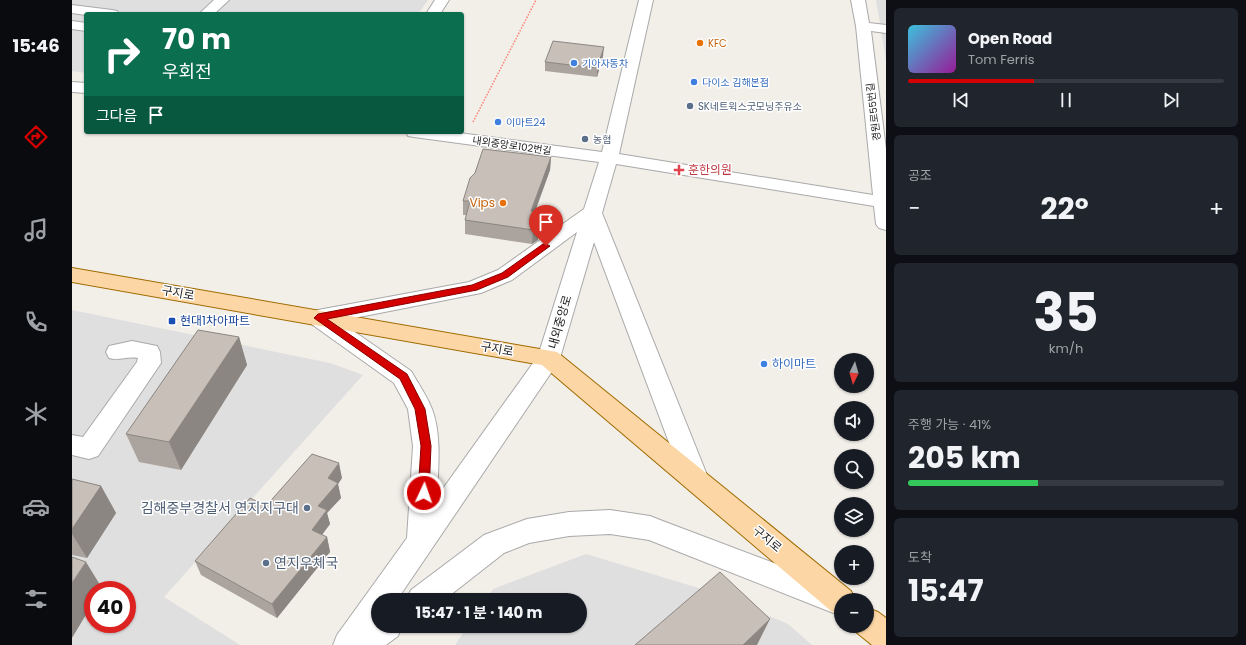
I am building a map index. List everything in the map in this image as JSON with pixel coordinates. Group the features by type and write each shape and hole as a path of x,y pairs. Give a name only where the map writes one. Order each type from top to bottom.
{"main road":[{"name":"구지로","path":"72,275 549,358 834,595"},
{"path":"874,628 886,637"}],"street":[{"path":"208,12 222,0"},
{"path":"434,12 442,0"},
{"name":"내외중앙로","path":"385,593 549,358 609,158 646,0"},
{"name":"경원로55번길","path":"858,0 881,133 883,202 886,224"},
{"path":"72,9 96,12"},
{"path":"72,25 84,27"},
{"path":"863,26 886,29"},
{"path":"72,88 84,88"},
{"name":"내외중앙로102번길","path":"429,134 609,158 883,202"},
{"path":"318,318 474,288 505,275 592,212 696,480"},
{"path":"318,318 403,377 420,409 426,446 421,541"},
{"path":"72,446 89,449 149,363 149,352 132,349 117,352"},
{"path":"430,593 494,544 527,531 569,524 610,522 650,528 834,598"},
{"name":"내외중앙로","path":"348,645 371,612"},
{"path":"362,645 378,633"}],"path":[{"path":"465,139 536,0"}],"shaded area":[{"path":"72,0 428,0 419,12 84,12 84,73 72,71"},
{"path":"876,0 886,0 886,60"},
{"name":"현대1차아파트","path":"72,310 330,363 363,375 164,597 240,645 72,645"},
{"path":"586,554 712,592 788,624 812,645 455,645 463,633 587,633 587,593 490,593 493,589"}],"building":[{"path":"553,41 604,47 597,68 545,62"},
{"name":"Vips","path":"483,149 551,157 531,211 540,213 539,226 533,230 465,220 470,201 463,201 470,178 475,173"},
{"path":"198,330 239,337 169,442 126,434"},
{"path":"312,454 339,463 328,478 338,483 318,506 327,510 312,530 327,537 272,604 195,561 250,498 266,506"},
{"path":"72,479 101,486 72,529"},
{"path":"72,557 86,562 72,583"},
{"path":"720,572 770,619 743,645 635,645"}],"place":[{"name":"KFC","path":"700,43"},
{"name":"기아자동차","path":"574,63"},
{"name":"다이소 김해본점","path":"694,82"},
{"name":"SK네트윅스굿모닝주유소","path":"690,106"},
{"name":"이마트24","path":"498,122"},
{"name":"농협","path":"585,139"},
{"name":"훈한의원","path":"679,170"},
{"name":"Vips","path":"503,203"},
{"name":"현대1차아파트","path":"172,321"},
{"name":"하이마트","path":"764,364"},
{"name":"김해중부경찰서 연지지구대","path":"307,508"},
{"name":"연지우체국","path":"266,563"}],"route":[{"path":"424,493 426,446 420,409 403,377 318,318 474,288 505,275 546,246"}]}
